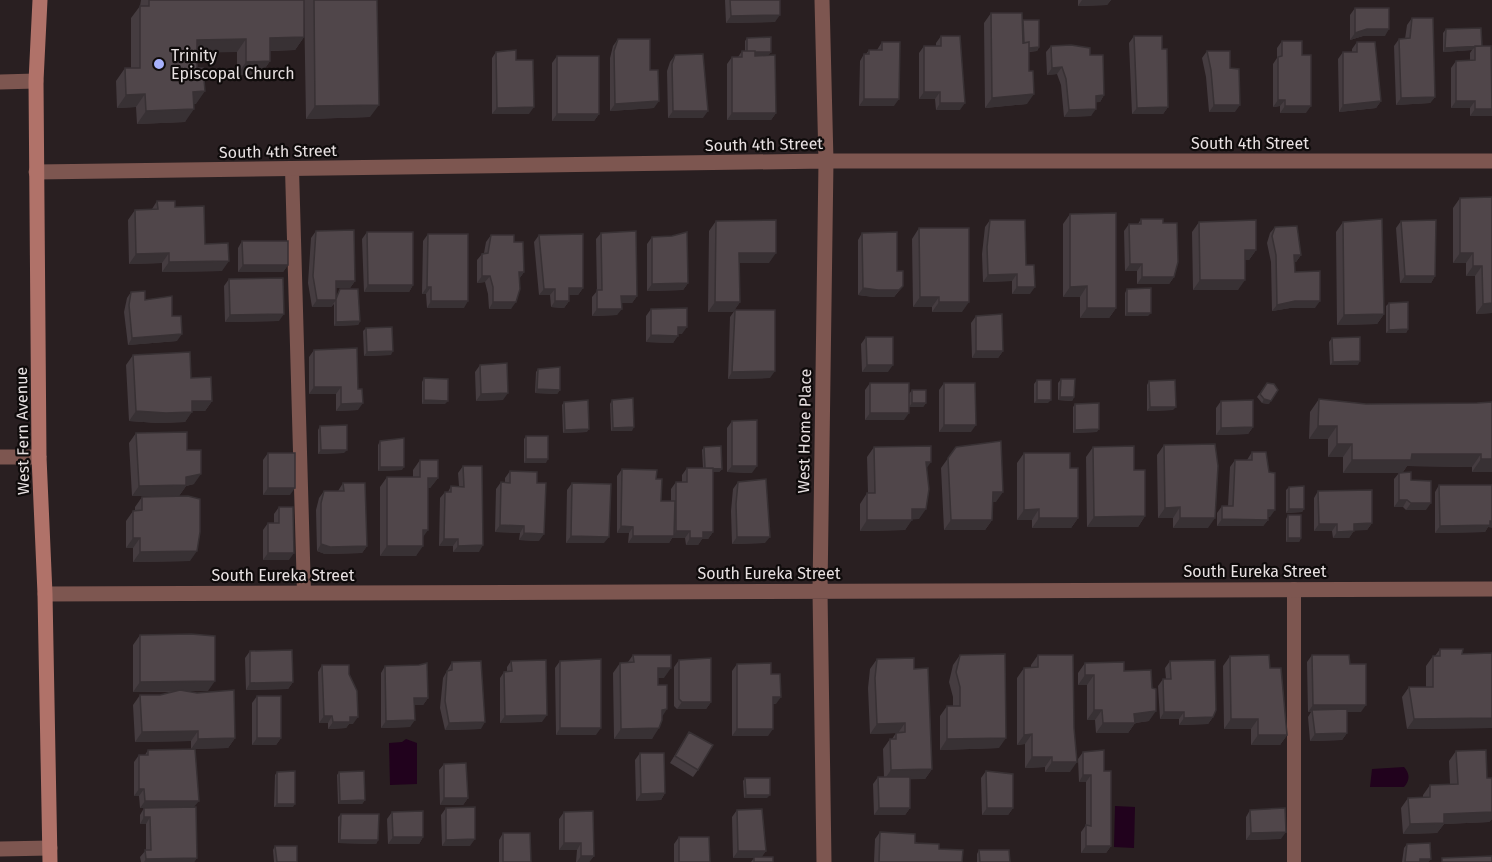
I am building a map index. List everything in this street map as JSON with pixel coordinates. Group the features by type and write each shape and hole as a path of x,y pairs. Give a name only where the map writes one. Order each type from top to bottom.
{"street":[{"name":"West Fern Avenue","path":"40,0 36,81 39,457 45,594 50,855"},
{"name":"West Home Place","path":"822,0 826,161 820,591 824,862"},
{"path":"0,82 36,81"},
{"name":"South 4th Street","path":"36,172 826,161 1492,160"},
{"path":"0,457 39,457"},
{"name":"South Eureka Street","path":"45,594 1492,590"},
{"path":"0,849 50,855"}],"lane":[{"path":"292,169 304,592"},
{"path":"1294,589 1294,862"}],"shaded area":[{"path":"406,739 417,743 417,784 390,785 389,743 402,742"},
{"path":"1404,767 1408,777 1404,787 1370,787 1372,769"},
{"path":"1115,806 1135,807 1134,848 1114,847"}],"building":[{"name":"Trinity Episcopal Church","path":"149,0 304,0 304,37 270,38 270,61 246,62 246,39 197,40 197,68 203,68 205,91 193,92 194,109 146,111 145,94 126,95 125,68 140,68 140,6 149,6"},
{"path":"314,0 377,0 379,105 315,106"},
{"path":"730,0 780,0 780,15 731,16"},
{"path":"1355,8 1389,8 1389,29 1367,29 1355,33"},
{"path":"991,13 1022,13 1023,43 1029,42 1029,71 1033,71 1034,94 992,98"},
{"path":"1412,18 1433,18 1435,97 1401,98 1399,39 1410,38"},
{"path":"1023,20 1039,20 1039,47 1029,48 1029,42 1024,43"},
{"path":"1481,28 1482,46 1445,48 1446,29"},
{"path":"941,36 960,36 965,103 940,103 940,92 924,92 924,46 941,46"},
{"path":"1134,36 1162,36 1162,49 1167,49 1168,107 1137,108"},
{"path":"771,37 771,52 747,51 747,38"},
{"path":"618,39 650,39 650,70 658,70 659,101 615,104 614,51"},
{"path":"1282,41 1302,41 1302,55 1311,55 1311,106 1285,106 1285,100 1278,100 1278,57 1282,56"},
{"path":"882,42 900,42 899,99 864,99 864,54 869,54 869,50 882,50"},
{"path":"1357,42 1375,42 1381,101 1343,105 1343,52 1357,52"},
{"path":"1071,45 1090,48 1090,55 1103,55 1104,95 1096,96 1096,109 1069,110 1066,79 1062,67 1052,68 1051,46"},
{"path":"1475,46 1491,46 1492,109 1475,109 1475,101 1456,101 1456,61 1475,60"},
{"path":"516,50 516,60 533,60 534,107 497,108 496,52"},
{"path":"742,51 755,51 755,56 775,55 776,113 732,113 732,57 742,57"},
{"path":"1207,51 1230,51 1230,68 1239,69 1240,105 1214,105"},
{"path":"703,54 708,111 673,111 672,64 675,55"},
{"path":"557,56 599,56 599,114 557,114"},
{"path":"1492,197 1492,303 1483,304 1482,266 1473,266 1473,253 1460,253 1460,198"},
{"path":"157,201 175,201 175,207 204,206 205,244 228,243 229,261 169,262 169,253 136,254 135,210 158,209"},
{"path":"1116,213 1116,308 1087,308 1087,286 1070,287 1070,214"},
{"path":"1141,219 1163,219 1163,223 1177,223 1178,262 1174,277 1142,277 1142,264 1130,264 1129,224 1141,224"},
{"path":"1382,219 1384,314 1344,315 1343,222"},
{"path":"776,220 776,253 739,253 740,302 715,302 716,221"},
{"path":"990,220 1025,220 1026,265 1034,265 1035,287 1017,287 1017,274 988,275 987,247"},
{"path":"1256,220 1256,250 1245,250 1245,280 1200,280 1199,222"},
{"path":"1436,220 1435,276 1405,276 1401,221"},
{"path":"1297,226 1301,255 1294,255 1295,272 1320,271 1320,301 1295,301 1277,305 1276,255 1272,236 1275,227"},
{"path":"919,228 969,228 969,302 939,302 939,297 920,297"},
{"path":"354,230 355,281 336,281 336,300 317,300 313,276 316,231"},
{"path":"636,231 637,296 621,296 622,309 597,309 597,290 602,290 601,233"},
{"path":"367,232 413,232 413,285 368,285"},
{"path":"687,232 688,283 652,284 652,237 672,236"},
{"path":"897,232 897,271 903,271 903,286 899,290 863,288 862,233"},
{"path":"428,234 468,234 468,301 431,301 431,287 427,287"},
{"path":"583,234 583,288 569,288 569,301 555,301 555,289 544,289 539,235"},
{"path":"491,235 514,235 514,242 523,242 524,272 519,272 520,289 516,302 493,302 490,276 482,276 482,254 488,253"},
{"path":"242,241 288,241 288,265 243,265"},
{"path":"283,278 284,314 230,315 229,279"},
{"path":"1151,288 1151,313 1127,313 1127,289"},
{"path":"340,289 358,289 360,321 336,322 336,299"},
{"path":"145,291 145,300 172,296 172,316 181,316 182,334 132,338 129,305 131,292"},
{"path":"1408,302 1408,329 1389,330 1389,303"},
{"path":"687,308 687,327 678,327 678,336 651,335 651,309"},
{"path":"735,310 775,310 775,371 732,372"},
{"path":"1002,314 1003,351 976,351 976,316"},
{"path":"392,327 393,351 367,352 366,328"},
{"path":"866,337 893,337 893,365 867,365"},
{"path":"1360,337 1360,361 1333,362 1332,338"},
{"path":"357,348 358,389 362,389 363,403 341,404 341,387 314,387 314,350"},
{"path":"190,352 191,378 211,377 212,401 192,401 192,412 136,411 133,355"},
{"path":"507,363 508,393 481,394 480,365"},
{"path":"560,367 560,390 537,389 538,369"},
{"path":"424,378 448,379 448,401 424,400"},
{"path":"1061,379 1075,379 1074,397 1060,397"},
{"path":"1037,380 1051,380 1051,400 1037,400"},
{"path":"1175,380 1176,407 1150,407 1149,381"},
{"path":"870,383 909,383 909,413 870,413"},
{"path":"944,383 975,383 976,425 944,425"},
{"path":"1267,383 1274,384 1278,390 1271,401 1264,399 1260,394"},
{"path":"912,390 926,390 926,403 912,403"},
{"path":"633,398 634,427 613,428 612,400"},
{"path":"1319,399 1366,404 1492,402 1492,459 1481,459 1481,454 1412,454 1411,460 1352,460 1352,444 1337,444 1337,426 1318,426"},
{"path":"588,400 589,429 565,430 564,402"},
{"path":"1253,400 1253,427 1221,428 1221,401"},
{"path":"1099,403 1099,429 1075,430 1075,404"},
{"path":"757,420 757,466 732,466 732,421"},
{"path":"347,425 347,450 321,450 320,426"},
{"path":"187,432 187,450 201,450 201,474 186,477 186,485 139,486 136,433"},
{"path":"526,436 548,436 548,459 526,459"},
{"path":"404,438 404,467 380,467 380,441"},
{"path":"1001,441 1003,492 993,492 992,520 951,520 948,458 956,447"},
{"path":"1215,444 1218,466 1215,518 1180,518 1180,507 1165,508 1164,445"},
{"path":"721,446 722,469 705,468 704,447"},
{"path":"931,446 931,462 926,462 929,489 926,509 912,509 912,520 867,520 867,493 875,493 874,447"},
{"path":"1134,446 1134,470 1145,470 1145,516 1094,517 1093,447"},
{"path":"1252,452 1266,452 1269,472 1275,473 1275,510 1268,510 1268,520 1222,519 1222,506 1233,506 1235,460 1252,460"},
{"path":"268,453 295,453 295,488 268,488"},
{"path":"1024,453 1070,453 1070,468 1078,468 1078,518 1039,518 1039,509 1024,510"},
{"path":"420,460 438,460 438,478 428,478 428,530 423,530 423,546 387,546 387,477 420,477"},
{"path":"463,466 482,466 483,545 458,546 458,539 444,539 445,492 451,492 451,486 464,487"},
{"path":"687,468 713,468 713,532 703,532 703,538 690,538 690,531 676,531 676,482 687,482"},
{"path":"622,469 657,470 656,479 662,479 661,501 675,501 674,536 633,536 633,527 621,526"},
{"path":"510,471 537,472 537,483 546,483 544,534 524,533 524,526 500,525 501,482 510,483"},
{"path":"1411,472 1411,480 1431,481 1431,503 1411,503 1407,500 1399,500 1399,473"},
{"path":"766,479 770,537 737,537 738,482"},
{"path":"343,483 365,483 367,546 330,547 321,544 321,503 324,491 344,491"},
{"path":"572,483 611,484 609,537 571,536"},
{"path":"1439,485 1492,485 1490,525 1440,526"},
{"path":"1304,486 1304,509 1289,509 1289,487"},
{"path":"1372,490 1372,523 1354,524 1354,531 1337,532 1337,524 1319,524 1318,491"},
{"path":"188,496 200,499 200,532 197,551 140,552 140,538 133,538 133,511 142,510 142,497"},
{"path":"279,507 293,507 294,553 268,553 268,523 279,523"},
{"path":"1288,515 1301,515 1301,538 1288,538"},
{"path":"140,635 215,636 215,681 140,682"},
{"path":"1440,649 1463,649 1462,654 1492,653 1492,718 1414,719 1409,687 1433,687 1433,656 1440,656"},
{"path":"292,650 293,682 250,683 250,651"},
{"path":"1005,654 1006,738 947,739 947,706 960,706 960,687 956,672 960,655"},
{"path":"633,655 671,655 671,668 658,668 658,685 667,685 667,709 662,710 659,728 621,729 620,663 634,662"},
{"path":"1038,655 1073,655 1077,762 1052,762 1052,757 1032,757 1032,734 1024,735 1024,668 1038,667"},
{"path":"1269,655 1270,668 1281,668 1287,735 1258,735 1258,719 1231,719 1230,656"},
{"path":"1312,655 1349,655 1350,664 1366,664 1366,705 1313,705"},
{"path":"711,658 711,702 682,702 679,699 679,660"},
{"path":"914,658 914,669 928,668 932,769 891,770 890,739 896,739 896,733 905,732 905,723 877,724 875,678 877,659"},
{"path":"601,659 601,728 560,728 560,661"},
{"path":"546,660 547,715 505,716 504,672 512,671 511,661"},
{"path":"1215,660 1216,710 1213,717 1184,718 1184,712 1164,712 1163,679 1171,679 1170,661"},
{"path":"481,661 485,722 449,723 445,701 447,671 452,670 452,662"},
{"path":"1124,662 1124,671 1151,670 1152,688 1156,689 1156,711 1134,714 1135,723 1103,723 1102,710 1094,710 1094,675 1085,675 1085,663"},
{"path":"427,663 428,698 414,698 415,720 386,721 385,666"},
{"path":"771,663 771,674 780,674 781,697 773,697 773,729 737,729 737,664"},
{"path":"322,665 349,665 349,674 357,691 358,717 350,717 350,722 333,722 332,716 324,716"},
{"path":"180,690 197,693 234,690 235,738 198,739 198,731 142,732 140,695 160,695"},
{"path":"257,696 281,696 281,738 257,738"},
{"path":"1347,709 1347,733 1315,734 1312,710"},
{"path":"689,732 713,745 698,770 675,756"},
{"path":"195,749 199,801 145,801 144,789 139,789 139,755 148,755 148,750"},
{"path":"1104,750 1104,771 1111,771 1111,846 1086,846 1086,825 1091,826 1091,775 1083,775 1083,752"},
{"path":"1486,750 1487,778 1492,778 1492,812 1444,814 1444,823 1410,824 1408,798 1430,797 1430,785 1458,784 1456,751"},
{"path":"640,753 664,753 665,793 641,794"},
{"path":"466,763 468,798 444,798 444,764"},
{"path":"295,771 295,804 277,804 277,772"},
{"path":"364,771 365,800 340,801 339,772"},
{"path":"986,771 1013,774 1013,808 987,808"},
{"path":"878,777 910,777 910,808 879,808"},
{"path":"745,778 770,778 770,795 746,795"},
{"path":"196,807 197,858 146,859 145,850 151,850 150,817 144,817 144,808"},
{"path":"475,807 475,839 446,840 446,808"},
{"path":"1285,808 1286,832 1251,833 1250,810"},
{"path":"762,809 766,851 738,851 737,810"},
{"path":"423,811 423,837 393,837 392,812"},
{"path":"593,811 594,856 581,856 581,843 564,843 564,812"},
{"path":"341,814 379,814 378,840 340,840"},
{"path":"880,832 915,834 915,843 939,844 939,849 963,850 962,862 879,862"},
{"path":"503,833 530,833 531,862 503,862"},
{"path":"679,837 709,837 710,862 679,862"},
{"path":"1430,843 1431,859 1405,862 1407,844"},
{"path":"275,846 297,846 297,862 277,862"},
{"path":"979,850 1009,850 1010,862 980,862"},
{"path":"1492,856 1492,862 1442,862 1442,858"},
{"path":"754,857 773,857 773,862 754,862"}],"place":[{"name":"Trinity Episcopal Church","path":"159,64"}]}
